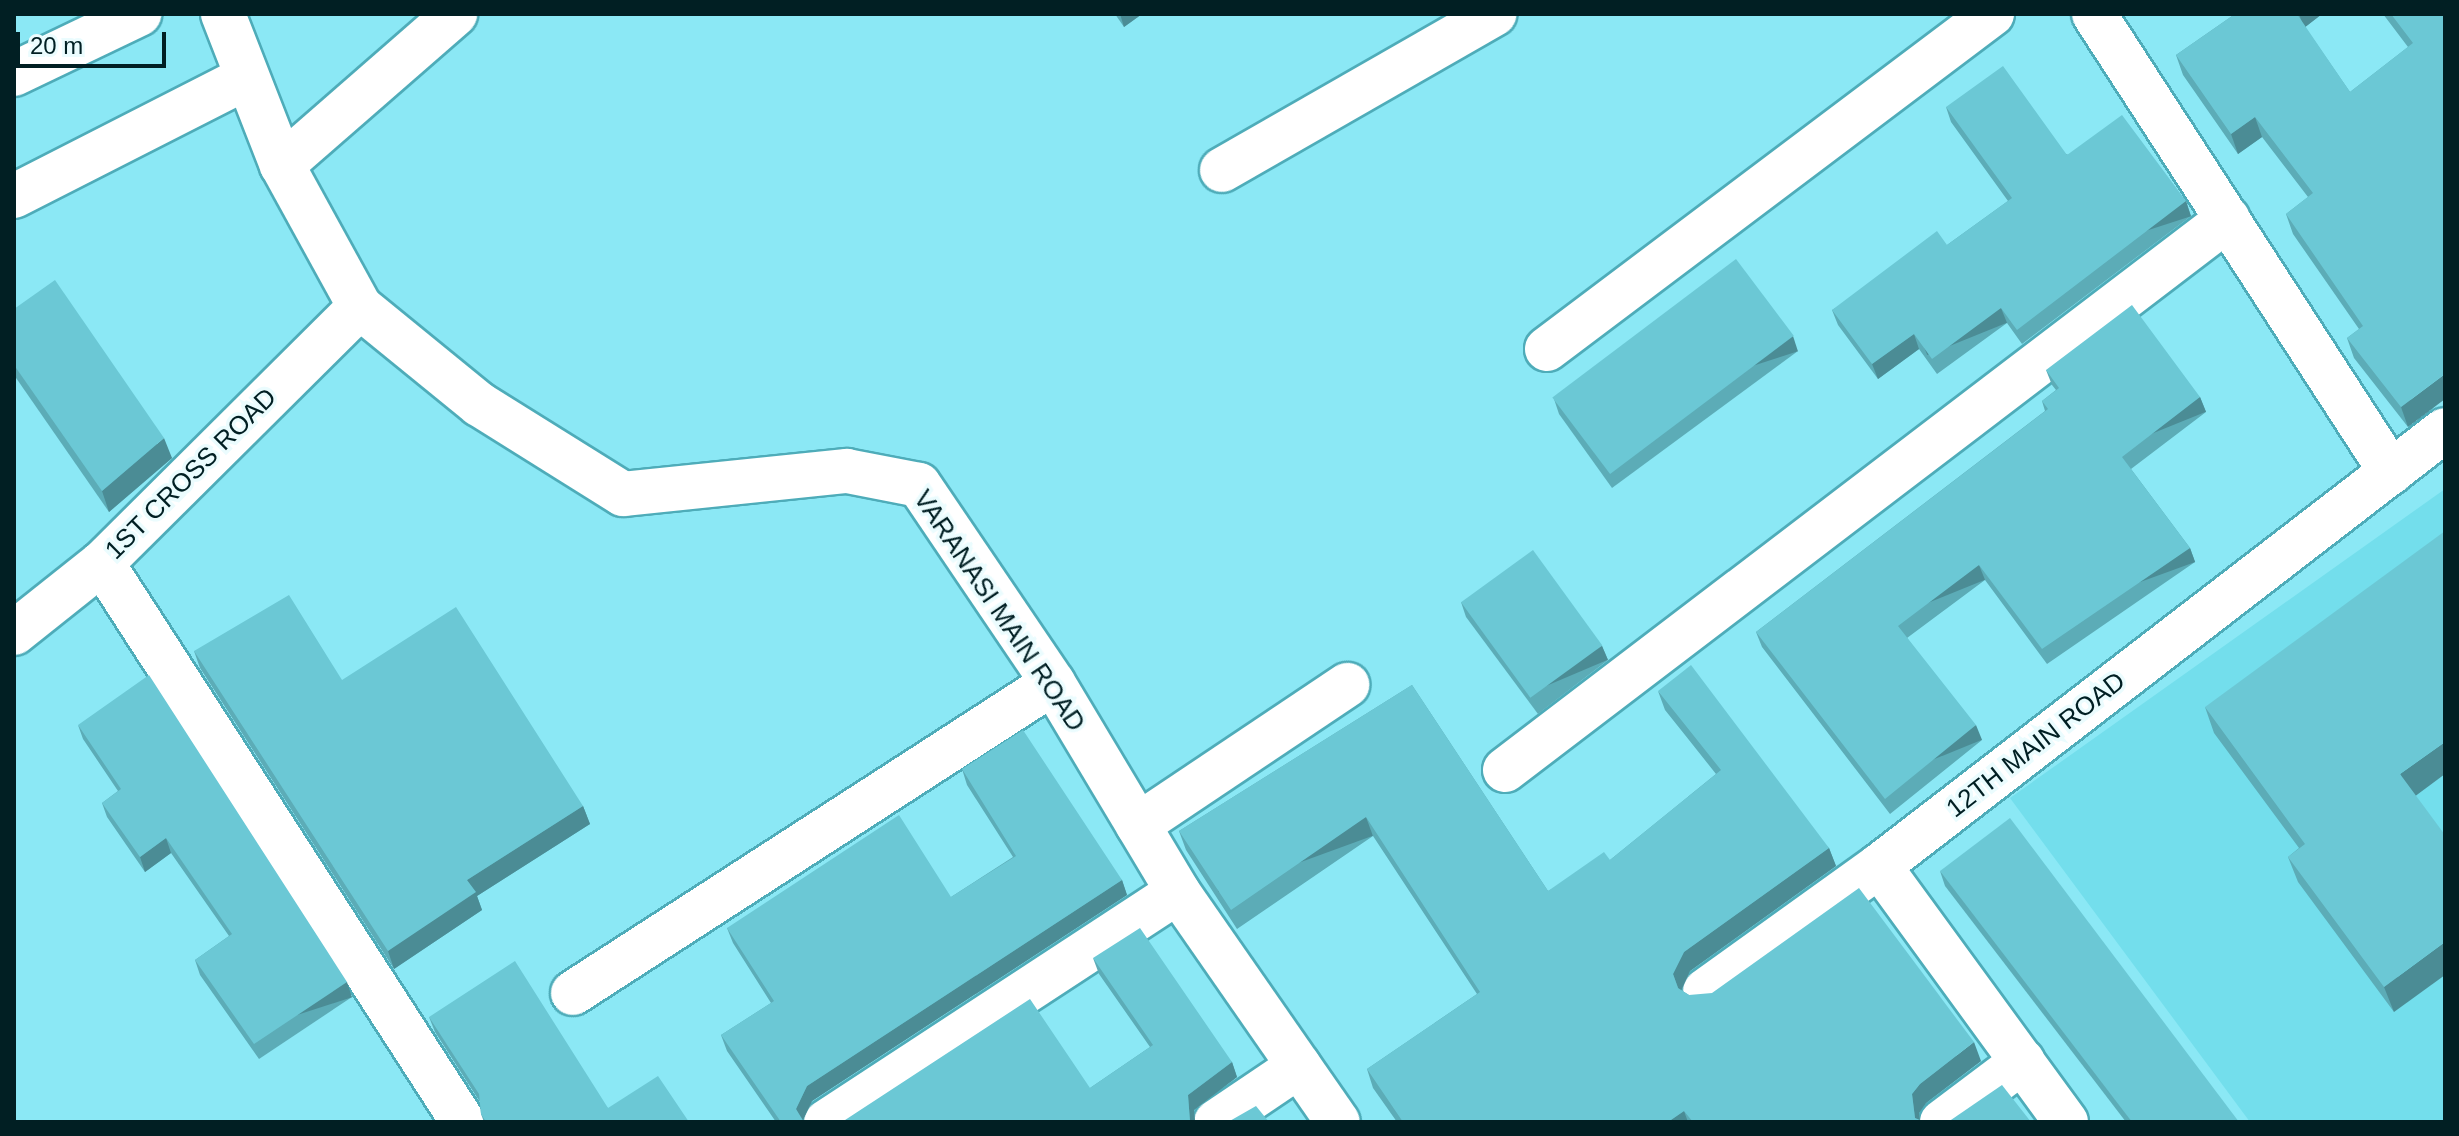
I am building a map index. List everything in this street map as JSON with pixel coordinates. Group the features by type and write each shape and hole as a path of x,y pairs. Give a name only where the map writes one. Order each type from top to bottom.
{"street":[{"path":"14,74 139,14"},
{"name":"VARANASI MAIN ROAD","path":"223,14 244,79 282,165 360,307 479,404 623,494 847,471 919,485 1053,683 1178,892 1338,1122"},
{"path":"282,165 455,14"},
{"path":"1222,170 1494,14"},
{"path":"1547,349 1992,14"},
{"path":"2094,14 2391,472"},
{"path":"14,196 244,79"},
{"path":"1505,770 2228,219"},
{"name":"1ST CROSS ROAD","path":"14,633 102,563 360,307"},
{"name":"12TH MAIN ROAD","path":"1705,991 1879,866 2445,430"},
{"path":"102,563 463,1122"},
{"path":"573,993 1053,683"},
{"path":"1138,825 1347,685"},
{"path":"1879,866 2066,1122"},
{"path":"826,1122 1178,892"},
{"path":"1942,1122 2023,1061"},
{"path":"1216,1122 1299,1066"}],"shaded area":[{"path":"2445,489 2445,1122 2250,1122 2010,798"}],"building":[{"path":"2235,14 2297,14 2350,92 2413,43 2391,14 2445,14 2445,374 2401,407 2347,338 2363,326 2286,214 2313,193 2255,117 2231,134 2176,55"},
{"path":"2003,66 2067,155 2122,115 2186,201 2017,330 2001,308 1932,359 1914,334 1872,364 1832,310 1937,231 1947,245 2012,198 1946,107"},
{"path":"1736,259 1794,336 1610,474 1552,397"},
{"path":"55,280 164,438 102,491 14,365 14,309"},
{"path":"2132,305 2200,397 2122,457 2190,548 2042,649 1979,565 1898,626 1976,725 1885,799 1756,632 2048,409 2042,401 2059,388 2046,370"},
{"path":"2445,531 2445,742 2400,774 2445,835 2445,942 2384,987 2288,857 2305,844 2205,707"},
{"path":"1533,550 1602,645 1530,698 1461,602"},
{"path":"289,595 342,680 456,607 583,806 467,880 476,892 388,951 194,651"},
{"path":"1691,665 1829,848 1684,952 1673,974 1678,988 1689,995 1712,993 1859,888 1974,1042 1920,1084 1912,1094 1915,1118 1925,1122 1693,1122 1684,1111 1668,1122 1403,1122 1367,1069 1480,992 1366,817 1231,910 1179,831 1412,685 1548,891 1604,852 1610,860 1721,770 1658,691"},
{"path":"149,675 347,982 254,1044 195,960 232,934 166,838 140,857 102,803 121,789 78,725"},
{"path":"1023,730 1122,880 807,1086 796,1109 804,1122 781,1122 721,1035 774,1001 727,928 899,815 951,897 1016,856 962,769"},
{"path":"2010,818 2239,1122 2132,1122 1940,871"},
{"path":"1140,928 1232,1062 1188,1095 1192,1122 842,1122 1030,999 1090,1088 1153,1045 1093,958"},
{"path":"515,961 608,1108 658,1076 689,1122 486,1122 481,1114 479,1094 429,1017"},
{"path":"2002,1085 2031,1122 1948,1122"},
{"path":"1256,1106 1269,1122 1228,1122"}]}
